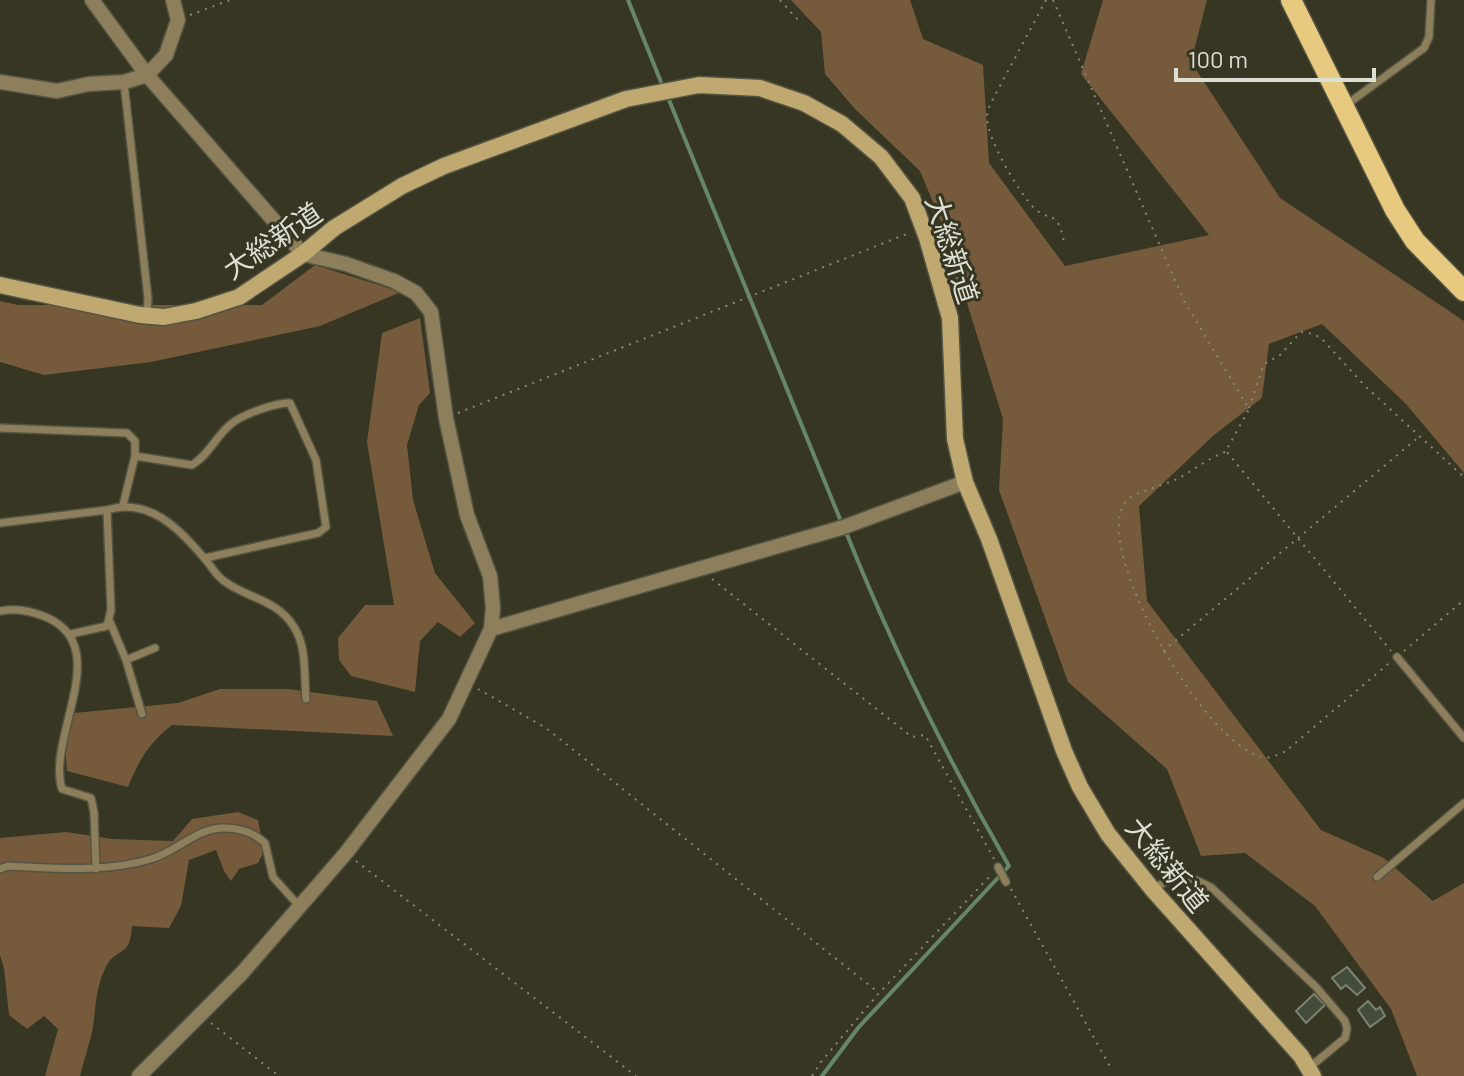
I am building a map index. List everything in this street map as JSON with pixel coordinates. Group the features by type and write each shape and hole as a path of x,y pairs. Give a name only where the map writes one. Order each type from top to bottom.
{"main road":[{"path":"1291,0 1395,210 1415,241 1464,291"}],"street":[{"path":"92,0 147,75 303,254 346,264 394,281 416,293 431,312 446,418 467,515 490,576 493,608 491,629 449,719 346,853 300,907 242,973 139,1076"},
{"path":"0,82 57,91 89,84 124,82 147,75 166,55 178,20 173,0"},
{"name":"大総新道","path":"0,285 147,315 164,317 196,311 239,297 347,220 402,186 444,166 626,99 699,85 760,88 804,103 842,124 881,157 912,198 923,228 950,318 955,439 965,482 1080,787 1108,834 1153,890 1301,1056 1311,1072"},
{"path":"491,629 844,527 965,482"}],"lane":[{"path":"1344,106 1424,48 1429,37 1431,0"},
{"path":"124,82 148,298 147,315"},
{"path":"135,456 192,465 201,460 233,422 280,402 290,403 316,460 326,527 318,533 205,558"},
{"path":"0,428 127,433 135,441 135,456 123,505"},
{"path":"0,523 107,510 123,505 150,511 174,526 222,581 277,606 294,626 301,640 306,699"},
{"path":"71,634 107,626 109,620 107,510"},
{"path":"0,611 29,610 59,623 71,634 78,667 59,760 59,778 62,789 91,798 96,869"},
{"path":"109,620 126,660 142,714"},
{"path":"126,660 155,648"},
{"path":"1397,657 1464,738"},
{"path":"1377,877 1464,803"},
{"path":"0,869 8,866 96,869 154,859 211,829 226,828 249,832 265,843 273,877 300,907"},
{"path":"998,867 1006,882"},
{"path":"1153,890 1176,877 1198,879 1212,888 1316,987 1345,1021 1347,1029 1345,1038 1311,1072"}],"path":[{"path":"178,20 230,0"},
{"path":"780,0 799,21"},
{"path":"1046,0 987,114 996,148 1029,203 1058,221 1064,242"},
{"path":"1053,0 1184,301 1249,409"},
{"path":"932,208 951,248 960,297"},
{"path":"446,418 923,228"},
{"path":"1464,477 1365,386 1322,339 1301,332 1280,355 1264,364 1249,409 1226,451 1175,480 1131,497 1121,508 1118,527 1123,553 1151,630 1163,651 1207,714 1223,730 1263,757 1286,751 1464,600"},
{"path":"1163,651 1420,436"},
{"path":"1226,451 1397,657"},
{"path":"701,570 912,737 925,735 998,867 879,993 812,1076"},
{"path":"466,683 546,728 879,993"},
{"path":"346,853 636,1076"},
{"path":"1006,882 1112,1070"},
{"path":"201,1015 279,1076"}],"shaded area":[{"path":"791,0 910,0 923,39 983,65 989,163 1065,266 1209,235 1081,74 1103,0 1207,0 1191,62 1280,198 1464,321 1464,473 1406,404 1322,324 1269,344 1262,398 1214,435 1139,506 1147,601 1321,830 1384,858 1433,901 1464,883 1464,1076 1417,1076 1391,1009 1315,906 1245,853 1201,856 1167,769 1068,682 999,490 1003,419 944,229 920,171 855,109 825,74 821,32"},
{"path":"315,265 401,292 320,326 151,362 44,375 0,362 0,301 18,305 262,305"},
{"path":"420,318 430,393 419,405 407,445 413,500 435,573 475,623 460,637 438,622 420,641 415,692 351,676 339,660 338,638 365,605 394,605 367,442 382,333"},
{"path":"220,689 288,689 377,701 393,736 172,725 146,753 128,787 67,771 64,736 74,713 178,703"},
{"path":"238,812 258,820 264,851 258,863 239,869 231,881 216,850 189,860 181,906 169,928 132,926 126,948 111,959 103,972 92,1033 80,1076 45,1076 58,1029 44,1016 27,1029 9,1015 0,955 0,838 66,832 112,839 173,841 192,819"}],"building":[{"path":"1347,967 1365,988 1357,995 1346,985 1341,989 1332,978"},
{"path":"1314,994 1325,1005 1306,1023 1296,1011"},
{"path":"1368,1001 1376,1010 1380,1007 1385,1016 1370,1027 1358,1010"}],"waterway":[{"path":"628,0 663,87"},
{"path":"667,95 842,524"},
{"path":"822,1076 858,1028 1009,866 922,702 846,532"}]}
